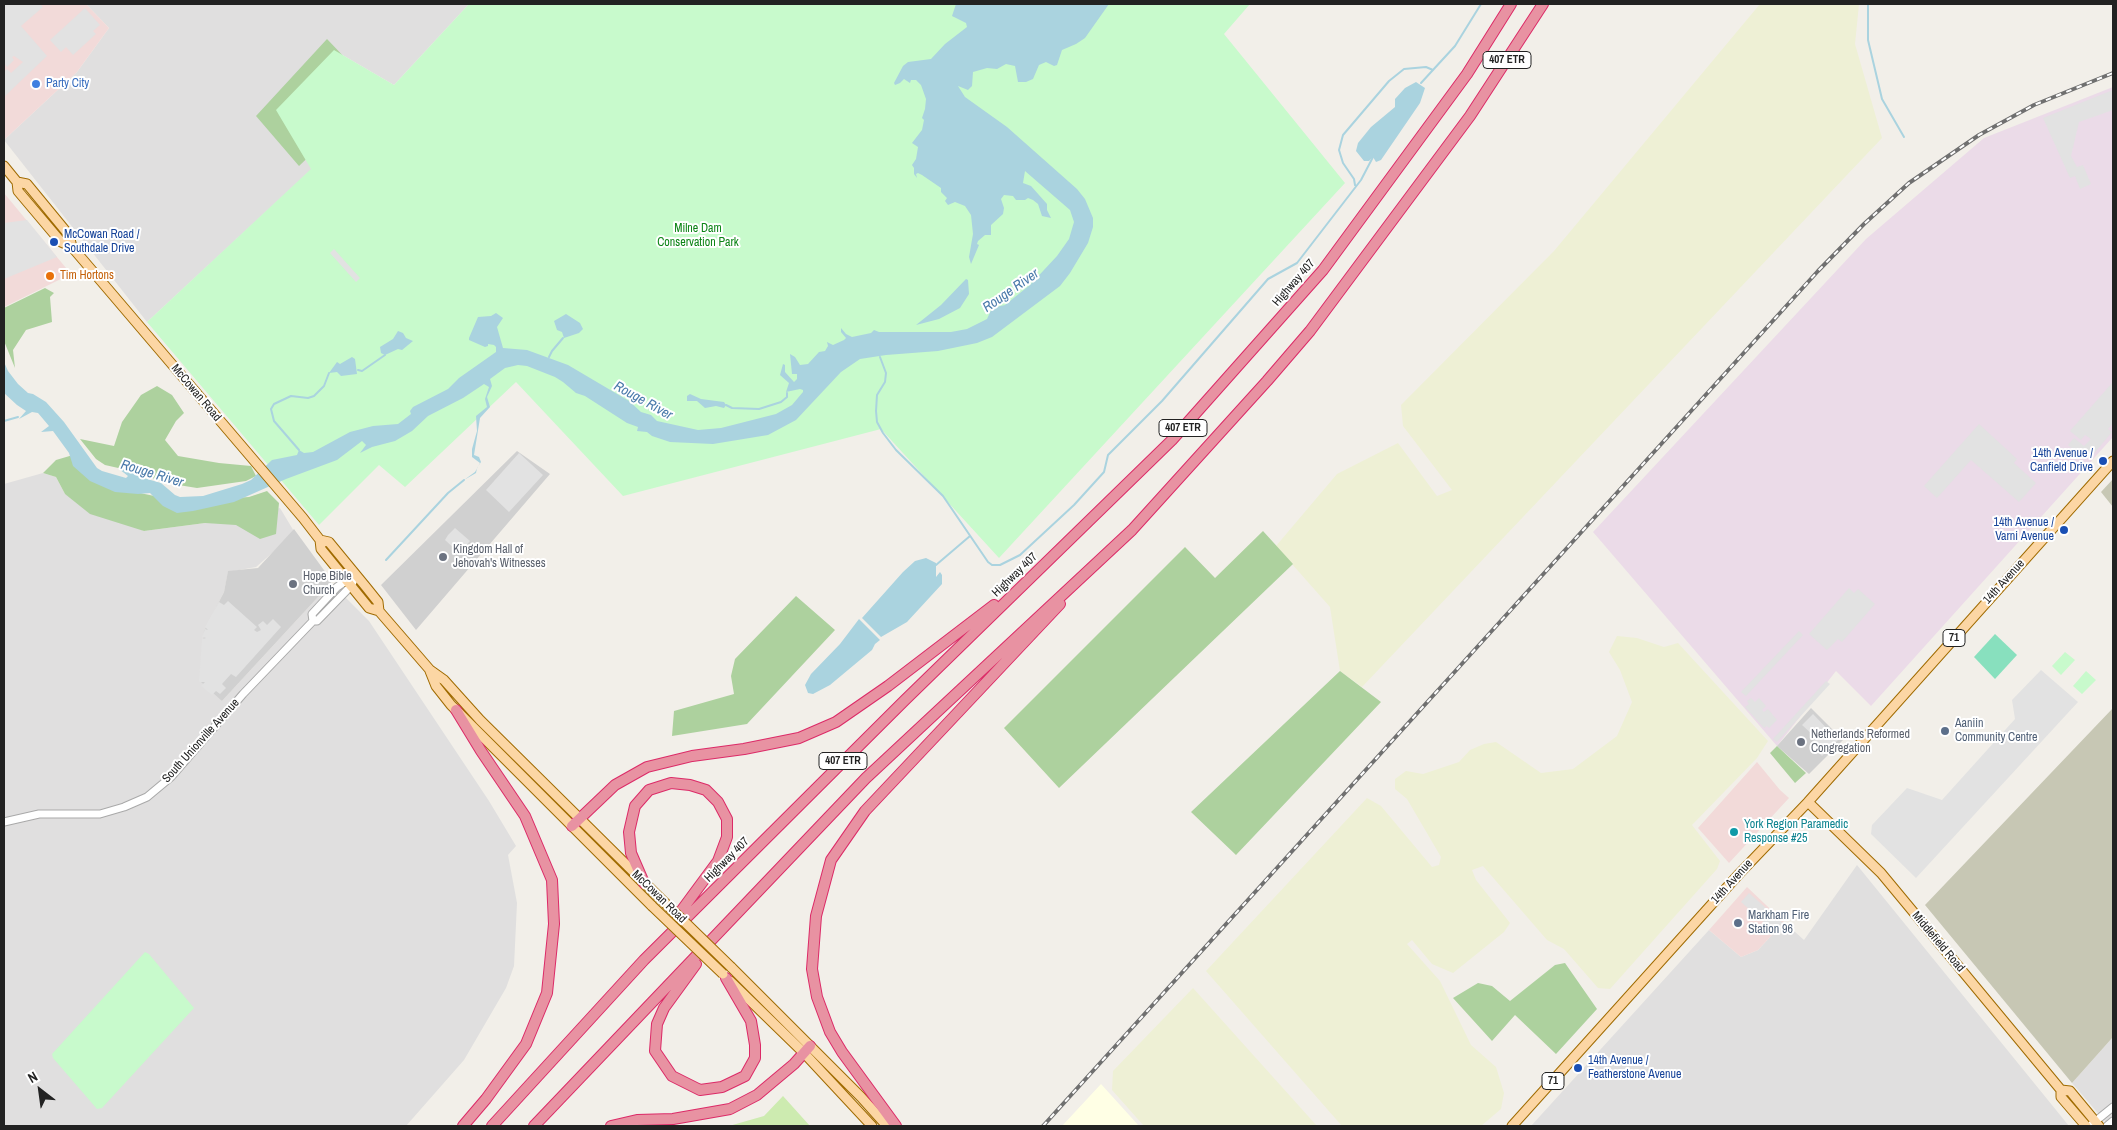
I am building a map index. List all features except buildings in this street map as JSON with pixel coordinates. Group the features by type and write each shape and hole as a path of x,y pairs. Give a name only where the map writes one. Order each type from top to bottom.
{"highway":[{"name":"Highway 407","path":"492,1126 656,948 905,700 1172,440 1323,270 1467,74 1511,4"},
{"name":"407 ETR","path":"534,1126 866,778 1132,530 1310,331 1470,116 1543,4"},
{"path":"896,1126 842,1052 830,1032 817,997 812,970 816,916 831,860 865,811 1132,530"},
{"path":"575,822 615,786 647,767 692,756 744,749 799,738 836,722 888,686 1032,576"},
{"path":"456,710 481,751 526,816 552,880 554,924 547,993 526,1044 486,1100 464,1126"},
{"path":"644,883 631,853 629,832 635,806 649,790 671,783 690,785 706,790 718,802 727,820 727,837 718,861 676,917 656,948"},
{"path":"717,934 664,1008 657,1024 655,1051 672,1076 700,1090 722,1087 745,1076 755,1058 751,1021 724,976"},
{"path":"611,1126 637,1120 673,1119 730,1109 757,1095 807,1050"}],"main road":[{"name":"McCowan Road","path":"4,166 16,182 18,191 60,242 72,247 320,540 321,549 369,608 379,611 430,670 444,680 652,906 724,976 861,1097 887,1126"},
{"name":"14th Avenue","path":"1512,1126 1739,874 1808,802 2113,461"},
{"name":"McCowan Road","path":"320,540 329,542 378,602 379,611"},
{"name":"McCowan Road","path":"430,670 436,686 456,710 575,822 659,897 731,967 807,1050 872,1126"},
{"name":"Middlefield Road","path":"1808,802 1881,874 2061,1090 2061,1097 2092,1125"}],"street":[{"name":"South Unionville Avenue","path":"4,822 44,814 100,814 124,807 147,796 170,777 243,694 313,621 312,614 356,576"},
{"path":"2092,1125 2113,1107"},
{"path":"2107,1126 2113,1121"}],"shaded area":[{"path":"4,4 86,4 109,28 77,72 4,140"},
{"path":"4,4 40,4 43,7 21,26 47,56 4,97 4,72 7,69 11,73 23,62 14,56 12,57 14,60 7,67 4,63"},
{"path":"86,4 469,4 394,85 334,50 276,110 312,169 147,322 4,140 77,72 109,28"},
{"path":"1760,4 1859,4 1855,44 1882,138 1362,687 1340,671 1330,607 1276,546 1337,474 1398,443 1437,496 1452,490 1403,426 1401,405 1554,251"},
{"path":"85,8 100,25 93,31 96,34 73,55 66,47 61,52 50,40"},
{"path":"2113,87 2113,437 1871,706 1836,671 1777,746 1593,532 1866,239 1984,138"},
{"path":"2113,90 2113,110 2079,122 2071,156 2077,167 2083,165 2091,184 2080,189 2075,176 2070,178 2043,118"},
{"path":"4,193 71,274 4,307"},
{"path":"27,220 57,257 4,279 4,223"},
{"path":"334,249 360,278 356,282 330,253"},
{"path":"2112,383 2113,423 2108,429 2112,432 2091,457 2082,457 2068,445 2074,438 2084,446 2091,439 2085,435 2081,440 2070,431"},
{"path":"1979,424 2017,459 2014,463 2036,483 2019,502 1971,460 1937,498 1924,486"},
{"path":"517,451 550,474 416,630 381,585"},
{"path":"519,453 543,475 509,512 486,490"},
{"path":"43,473 56,477 65,494 144,531 205,523 280,508 295,533 256,567 228,572 224,592 204,631 222,701 331,583 369,621 489,801 516,846 508,855 517,903 514,966 506,988 464,1060 406,1126 4,1126 4,484"},
{"path":"2113,479 2113,507 2101,492"},
{"path":"455,528 470,541 459,553 445,540"},
{"path":"294,529 329,577 331,583 222,701 201,682 204,631 224,592 228,571 258,568"},
{"path":"1849,588 1854,593 1858,589 1875,604 1842,642 1838,639 1827,650 1809,634"},
{"path":"228,601 257,627 254,630 257,632 261,630 258,625 263,621 267,625 273,619 281,627 236,677 231,674 222,684 226,688 220,694 216,691 212,695 201,686 205,682 199,682 202,639 206,638 202,637 205,629 208,630 205,627 219,602 224,605"},
{"path":"1799,631 1803,635 1746,696 1741,692"},
{"path":"1617,636 1637,638 1664,647 1678,643 1768,741 1757,758 1692,825 1720,861 1717,869 1610,989 1598,988 1564,949 1547,940 1483,866 1472,870 1476,880 1510,923 1504,932 1453,973 1432,964 1412,940 1407,944 1440,981 1471,1045 1496,1067 1504,1093 1501,1109 1481,1126 1342,1126 1206,971 1367,798 1381,806 1432,867 1439,865 1441,857 1407,799 1395,789 1395,779 1406,771 1423,774 1459,762 1470,750 1484,744 1496,742 1541,773 1573,769 1617,736 1632,702 1620,670 1609,652"},
{"path":"2041,670 2078,702 1916,878 1871,834 1872,825 1907,788 1942,800 2015,719 2012,700"},
{"path":"1826,681 1830,684 1777,742 1773,739"},
{"path":"1751,698 1755,702 1759,698 1766,706 1762,710 1764,712 1768,709 1777,720 1769,728 1767,726 1764,728 1745,707 1749,704 1747,701"},
{"path":"1811,708 1843,740 1809,774 1777,746"},
{"path":"2113,708 2113,1037 2072,1083 1925,905"},
{"path":"1813,714 1838,740 1822,756 1810,744 1816,738 1802,725"},
{"path":"1757,762 1789,798 1729,863 1698,828"},
{"path":"1857,865 2069,1126 1531,1126 1709,930 1741,957 1758,950 1784,922 1804,940"},
{"path":"1747,887 1784,922 1758,950 1741,957 1709,930"},
{"path":"1749,893 1783,923 1775,932 1741,902"},
{"path":"1193,988 1317,1126 1144,1126 1112,1090 1113,1071"},
{"path":"2113,1037 2113,1126 2109,1126 2072,1083"},
{"path":"1101,1084 1139,1126 1062,1126"}],"green space":[{"name":"Milne Dam Conservation Park","path":"469,4 1250,4 1224,34 1345,183 999,558 881,429 623,496 516,382 405,487 379,465 319,525 147,322 311,169 276,110 334,50 394,85"},
{"path":"327,39 368,82 367,101 299,166 256,116"},
{"path":"45,288 54,293 50,297 52,322 26,330 13,350 15,368 4,341 4,308"},
{"path":"157,386 172,395 184,413 176,421 165,440 178,456 251,466 256,476 246,481 197,488 166,483 136,472 105,465 96,459 80,439 114,446 122,422 141,395"},
{"path":"73,455 83,472 140,493 159,497 219,499 249,497 267,491 279,503 276,534 260,539 236,525 205,523 144,531 90,514 65,494 56,477 43,473 56,460"},
{"path":"1263,531 1293,564 1059,788 1004,728 1185,547 1215,578"},
{"path":"796,596 835,630 747,724 672,736 674,711 734,694 731,676 735,659"},
{"path":"1995,634 2017,655 1995,679 1974,657"},
{"path":"2065,652 2075,660 2061,675 2052,666"},
{"path":"1340,671 1381,702 1236,855 1191,812"},
{"path":"2086,671 2096,680 2082,694 2073,686"},
{"path":"1777,746 1806,773 1795,783 1770,753"},
{"path":"145,952 149,954 194,1008 102,1108 97,1109 53,1058 52,1054"},
{"path":"1565,963 1597,1009 1556,1054 1515,1015 1492,1041 1453,998 1478,983 1492,986 1510,1001 1555,965"},
{"path":"783,1096 810,1126 729,1126 764,1116"}],"water":[{"path":"956,4 1109,4 1085,38 1062,50 1057,65 1054,66 1046,62 1039,65 1033,79 1026,82 1018,82 1015,66 1006,64 997,69 987,68 973,72 972,86 968,90 958,86 965,97 1007,127 1077,189 1085,199 1093,218 1093,227 1088,243 1060,286 992,337 977,343 938,351 860,359 841,372 796,420 768,435 713,444 670,442 652,436 647,432 637,431 638,427 627,423 585,396 576,393 555,377 527,366 518,365 505,368 490,379 492,386 487,397 490,407 480,418 474,455 479,457 481,462 478,466 480,463 472,457 472,449 477,431 476,416 487,407 485,399 489,387 484,384 463,398 428,416 412,431 395,441 372,447 360,453 366,445 362,441 337,460 286,479 234,502 177,513 163,506 150,493 115,492 90,481 73,466 69,453 53,431 41,432 49,426 38,413 32,412 19,419 26,411 4,393 4,362 18,384 28,393 46,402 64,422 97,468 126,478 128,476 119,469 121,466 140,477 161,483 180,497 203,496 242,484 251,480 272,460 297,455 299,450 304,453 313,452 350,432 373,426 398,424 411,414 410,411 413,407 448,389 459,378 496,352 494,345 488,344 485,347 469,340 469,338 478,317 491,316 496,313 503,318 497,327 503,348 527,350 568,365 629,401 641,412 651,415 657,421 698,430 721,428 776,414 792,405 803,392 800,389 786,392 789,383 780,375 783,364 785,365 785,372 794,382 797,379 797,374 792,374 790,354 795,357 800,365 808,364 819,352 825,351 828,346 827,342 833,345 846,338 841,332 841,328 852,337 871,333 874,330 879,332 951,332 967,329 987,319 992,308 1005,305 1030,285 1057,256 1069,239 1074,222 1070,210 1025,171 1023,183 1031,186 1047,204 1047,210 1051,218 1042,216 1038,204 1033,200 1028,198 1016,200 1013,196 1004,195 1001,199 1004,208 1003,214 991,225 991,235 985,235 978,241 977,244 979,245 971,264 969,257 973,234 971,215 965,206 955,202 948,205 945,201 947,198 941,192 941,188 922,175 916,174 917,178 914,174 912,165 916,159 918,147 912,143 922,130 924,120 922,118 926,99 921,85 916,80 911,80 910,83 904,79 895,85 894,83 903,66 908,62 931,59 945,44 967,27 966,23 952,16"},
{"path":"1416,82 1425,88 1420,103 1381,160 1376,162 1373,157 1369,161 1364,161 1356,151 1358,143 1371,127 1395,107 1395,99 1405,88"},
{"path":"966,279 968,280 969,294 960,308 939,319 916,325 941,305"},
{"path":"566,314 580,323 583,329 579,333 564,338 562,332 557,330 554,321"},
{"path":"398,331 413,341 402,350 398,349 385,355 381,353 380,347 393,339"},
{"path":"352,357 355,359 357,374 341,376 337,372 329,373 337,362 340,364"},
{"path":"690,394 701,399 724,402 726,405 724,408 716,406 705,408 697,401 687,401 687,396"},
{"path":"926,558 936,563 936,577 940,572 942,584 907,622 881,637 862,618 903,572 915,561"},
{"path":"859,619 880,640 872,650 830,685 813,694 808,693 805,685 811,674 840,644"}],"waterway":[{"path":"1421,83 1455,46 1481,4"},
{"path":"1868,4 1868,40 1882,99 1904,137"},
{"path":"1355,185 1354,179 1343,163 1339,150 1343,135 1389,81 1404,69 1426,67 1433,70"},
{"path":"880,357 886,373 885,382 877,395 876,411 877,422 883,433 896,450 943,496 988,562 992,565 1000,565 1020,555 1074,505 1104,472 1108,455 1162,401 1268,279 1297,263 1361,180 1373,157"},
{"path":"549,357 563,338"},
{"path":"358,370 362,371 385,355"},
{"path":"299,450 274,421 271,409 274,404 291,396 308,398 314,396 324,386 329,373"},
{"path":"726,405 732,408 759,409 781,402 787,397 787,393"},
{"path":"4,421 18,417"},
{"path":"386,560 448,493 464,480"},
{"path":"936,565 970,536"}],"railway":[{"path":"1043,1126 1818,271 1864,224 1909,183 1979,135 2034,105 2113,73"}],"place":[{"name":"Party City","path":"36,84"},
{"name":"McCowan Road / Southdale Drive","path":"54,242"},
{"name":"Tim Hortons","path":"50,276"},
{"name":"14th Avenue / Canfield Drive","path":"2103,461"},
{"name":"14th Avenue / Varni Avenue","path":"2064,530"},
{"name":"Kingdom Hall of Jehovah's Witnesses","path":"443,557"},
{"name":"Hope Bible Church","path":"293,584"},
{"name":"Aaniin Community Centre","path":"1945,731"},
{"name":"Netherlands Reformed Congregation","path":"1801,742"},
{"name":"York Region Paramedic Response #25","path":"1734,832"},
{"name":"Markham Fire Station 96","path":"1738,923"},
{"name":"14th Avenue / Featherstone Avenue","path":"1578,1068"}],"water label":[{"name":"Rouge River","path":"1011,291"},
{"name":"Rouge River","path":"643,401"},
{"name":"Rouge River","path":"152,474"}]}
